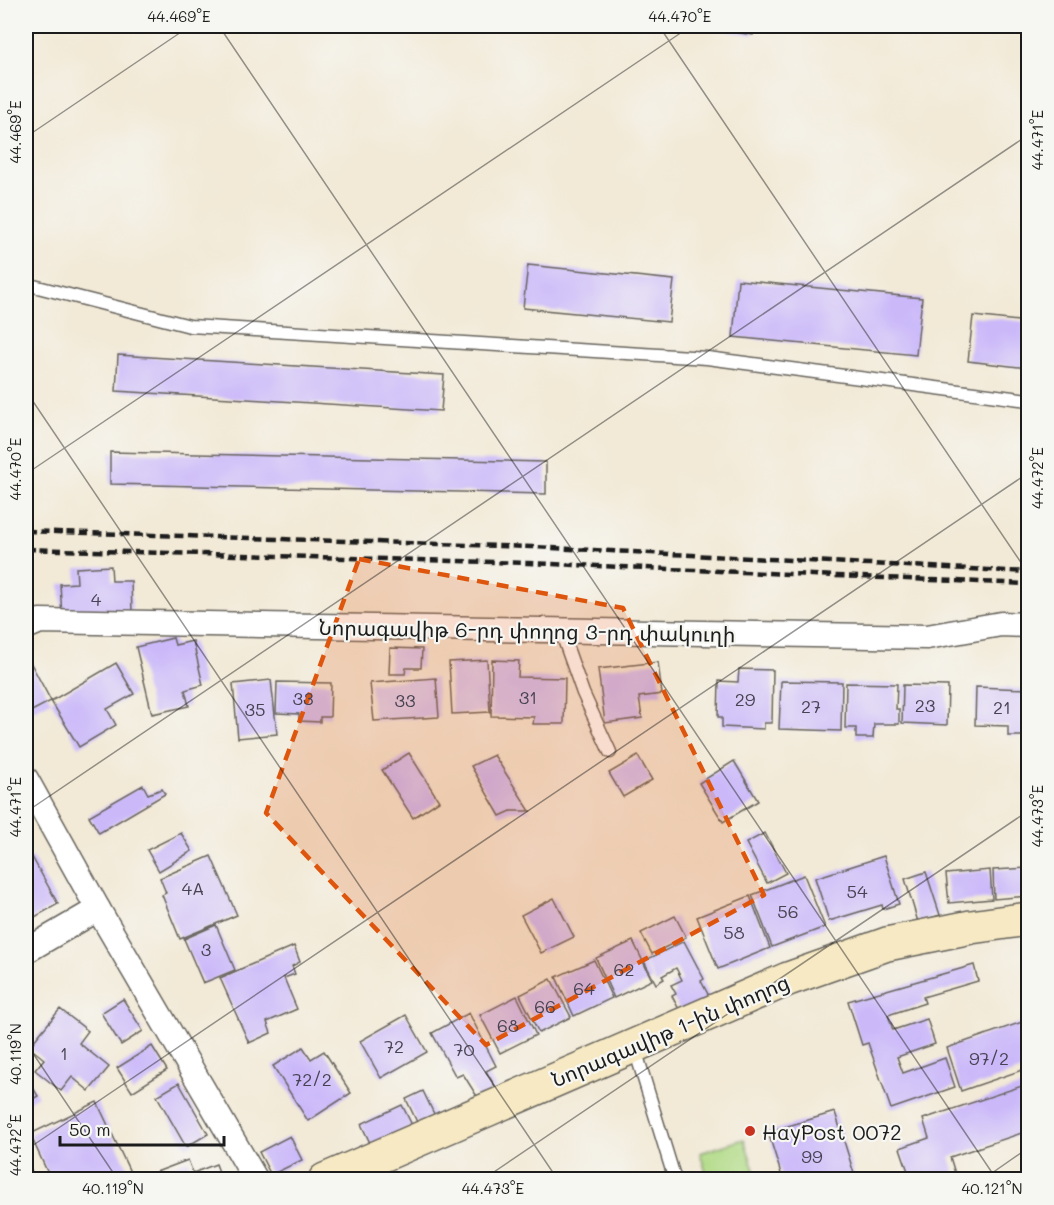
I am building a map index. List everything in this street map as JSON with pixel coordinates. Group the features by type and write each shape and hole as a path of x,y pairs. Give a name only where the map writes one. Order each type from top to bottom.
{"main road":[{"name":"Նորագավիթ 1-ին փողոց","path":"325,1179 788,979 887,944 1027,926"}],"street":[{"name":"Նորագավիթ 6-րդ փողոց 3-րդ փակուղի","path":"26,627 40,621 927,638 1001,624 1029,625"},
{"path":"26,779 98,909 256,1179"},
{"path":"26,951 98,909"}],"lane":[{"path":"26,284 190,326 708,358 1029,400"},
{"path":"561,631 583,693 610,752"},
{"path":"634,1045 675,1179"}],"highlighted area":[{"path":"359,559 623,608 764,895 486,1045 266,813"}],"green space":[{"path":"744,1139 757,1179 708,1179 700,1153"}],"building":[{"path":"714,26 754,26 753,35 714,29"},
{"path":"528,265 674,280 669,322 523,308"},
{"path":"738,280 922,298 916,355 733,337"},
{"path":"973,316 1028,322 1028,368 968,361"},
{"path":"118,355 444,375 441,411 116,391"},
{"path":"110,452 546,462 546,494 110,484"},
{"path":"111,566 112,581 131,581 132,613 62,616 60,584 77,583 76,568"},
{"path":"173,638 175,645 193,641 203,685 185,690 189,706 152,714 136,647"},
{"path":"390,648 422,649 421,668 406,668 405,674 389,674"},
{"path":"28,658 51,701 26,714 26,660"},
{"path":"487,660 490,712 452,714 449,662"},
{"path":"492,660 519,661 518,677 565,678 564,724 533,724 534,717 491,716"},
{"path":"658,662 662,694 639,697 642,718 605,723 598,669"},
{"path":"116,663 134,694 107,709 116,725 79,747 51,701"},
{"path":"739,669 773,670 772,723 764,723 764,729 722,727 722,717 718,717 719,681 738,682"},
{"path":"436,678 439,717 374,721 370,683"},
{"path":"271,680 277,734 238,738 233,684"},
{"path":"781,681 842,682 841,731 779,729"},
{"path":"277,682 331,683 330,717 320,717 320,722 299,721 299,714 276,713"},
{"path":"846,683 897,684 896,709 899,709 899,724 874,724 873,738 856,738 856,728 845,728"},
{"path":"903,685 948,686 947,725 902,723"},
{"path":"976,687 1028,689 1028,736 1008,736 1008,726 975,725"},
{"path":"409,753 439,801 413,818 382,770"},
{"path":"494,755 530,811 511,811 500,816 471,766"},
{"path":"638,756 652,780 623,797 609,773"},
{"path":"734,761 758,801 723,822 699,783"},
{"path":"143,785 148,794 162,789 165,794 99,833 89,816"},
{"path":"181,833 192,851 159,871 147,850"},
{"path":"765,833 786,873 767,883 746,843"},
{"path":"211,856 237,915 180,939 162,895 166,893 160,878"},
{"path":"884,856 899,904 883,909 882,905 829,921 815,878"},
{"path":"32,857 58,904 26,922 26,861"},
{"path":"1028,868 1028,896 994,899 993,870"},
{"path":"990,870 992,899 949,903 946,874"},
{"path":"926,872 940,915 918,922 905,879"},
{"path":"804,875 825,927 772,947 752,895"},
{"path":"750,896 770,948 718,969 697,917"},
{"path":"554,898 574,937 541,953 521,915"},
{"path":"675,916 686,937 652,954 641,933"},
{"path":"216,925 235,970 203,983 184,939"},
{"path":"633,941 652,980 614,998 596,958"},
{"path":"684,941 704,979 701,981 710,998 681,1013 672,996 676,994 671,985 682,980 676,968 662,976 664,979 656,984 644,961"},
{"path":"294,946 300,962 292,966 295,974 284,978 297,1009 267,1022 271,1033 249,1043 220,978"},
{"path":"594,960 612,998 574,1016 556,977"},
{"path":"974,965 978,981 923,997 925,1003 888,1015 893,1030 927,1019 935,1044 897,1057 903,1073 945,1058 955,1087 891,1109 868,1043 862,1045 848,1001"},
{"path":"551,979 571,1017 539,1033 520,995"},
{"path":"517,996 536,1035 500,1053 480,1015"},
{"path":"123,999 143,1031 121,1045 101,1013"},
{"path":"60,1009 88,1031 79,1043 109,1067 89,1091 72,1077 61,1091 35,1070 44,1059 29,1047"},
{"path":"469,1013 496,1066 486,1071 496,1088 478,1098 463,1074 456,1077 432,1033"},
{"path":"406,1015 427,1052 381,1078 360,1041"},
{"path":"1028,1020 1028,1068 961,1091 947,1048"},
{"path":"152,1046 167,1070 132,1092 117,1068"},
{"path":"303,1047 311,1059 324,1051 351,1093 308,1121 273,1066"},
{"path":"26,1076 38,1096 26,1103"},
{"path":"179,1083 208,1134 186,1147 157,1096"},
{"path":"1028,1084 1028,1131 950,1157 957,1180 911,1180 900,1148 929,1138 923,1119"},
{"path":"423,1091 435,1116 418,1124 406,1099"},
{"path":"97,1102 130,1172 116,1180 51,1180 30,1134"},
{"path":"402,1105 413,1127 372,1147 361,1124"},
{"path":"835,1112 856,1180 783,1180 768,1132"},
{"path":"290,1136 302,1160 271,1175 259,1152"},
{"path":"188,1160 193,1173 216,1164 222,1180 135,1180"},
{"path":"27,1162 35,1180 26,1180"}],"railway":[{"path":"26,531 532,547 1028,572"},
{"path":"26,549 527,563 1028,584"}],"place":[{"name":"HayPost 0072","path":"750,1131"}]}
